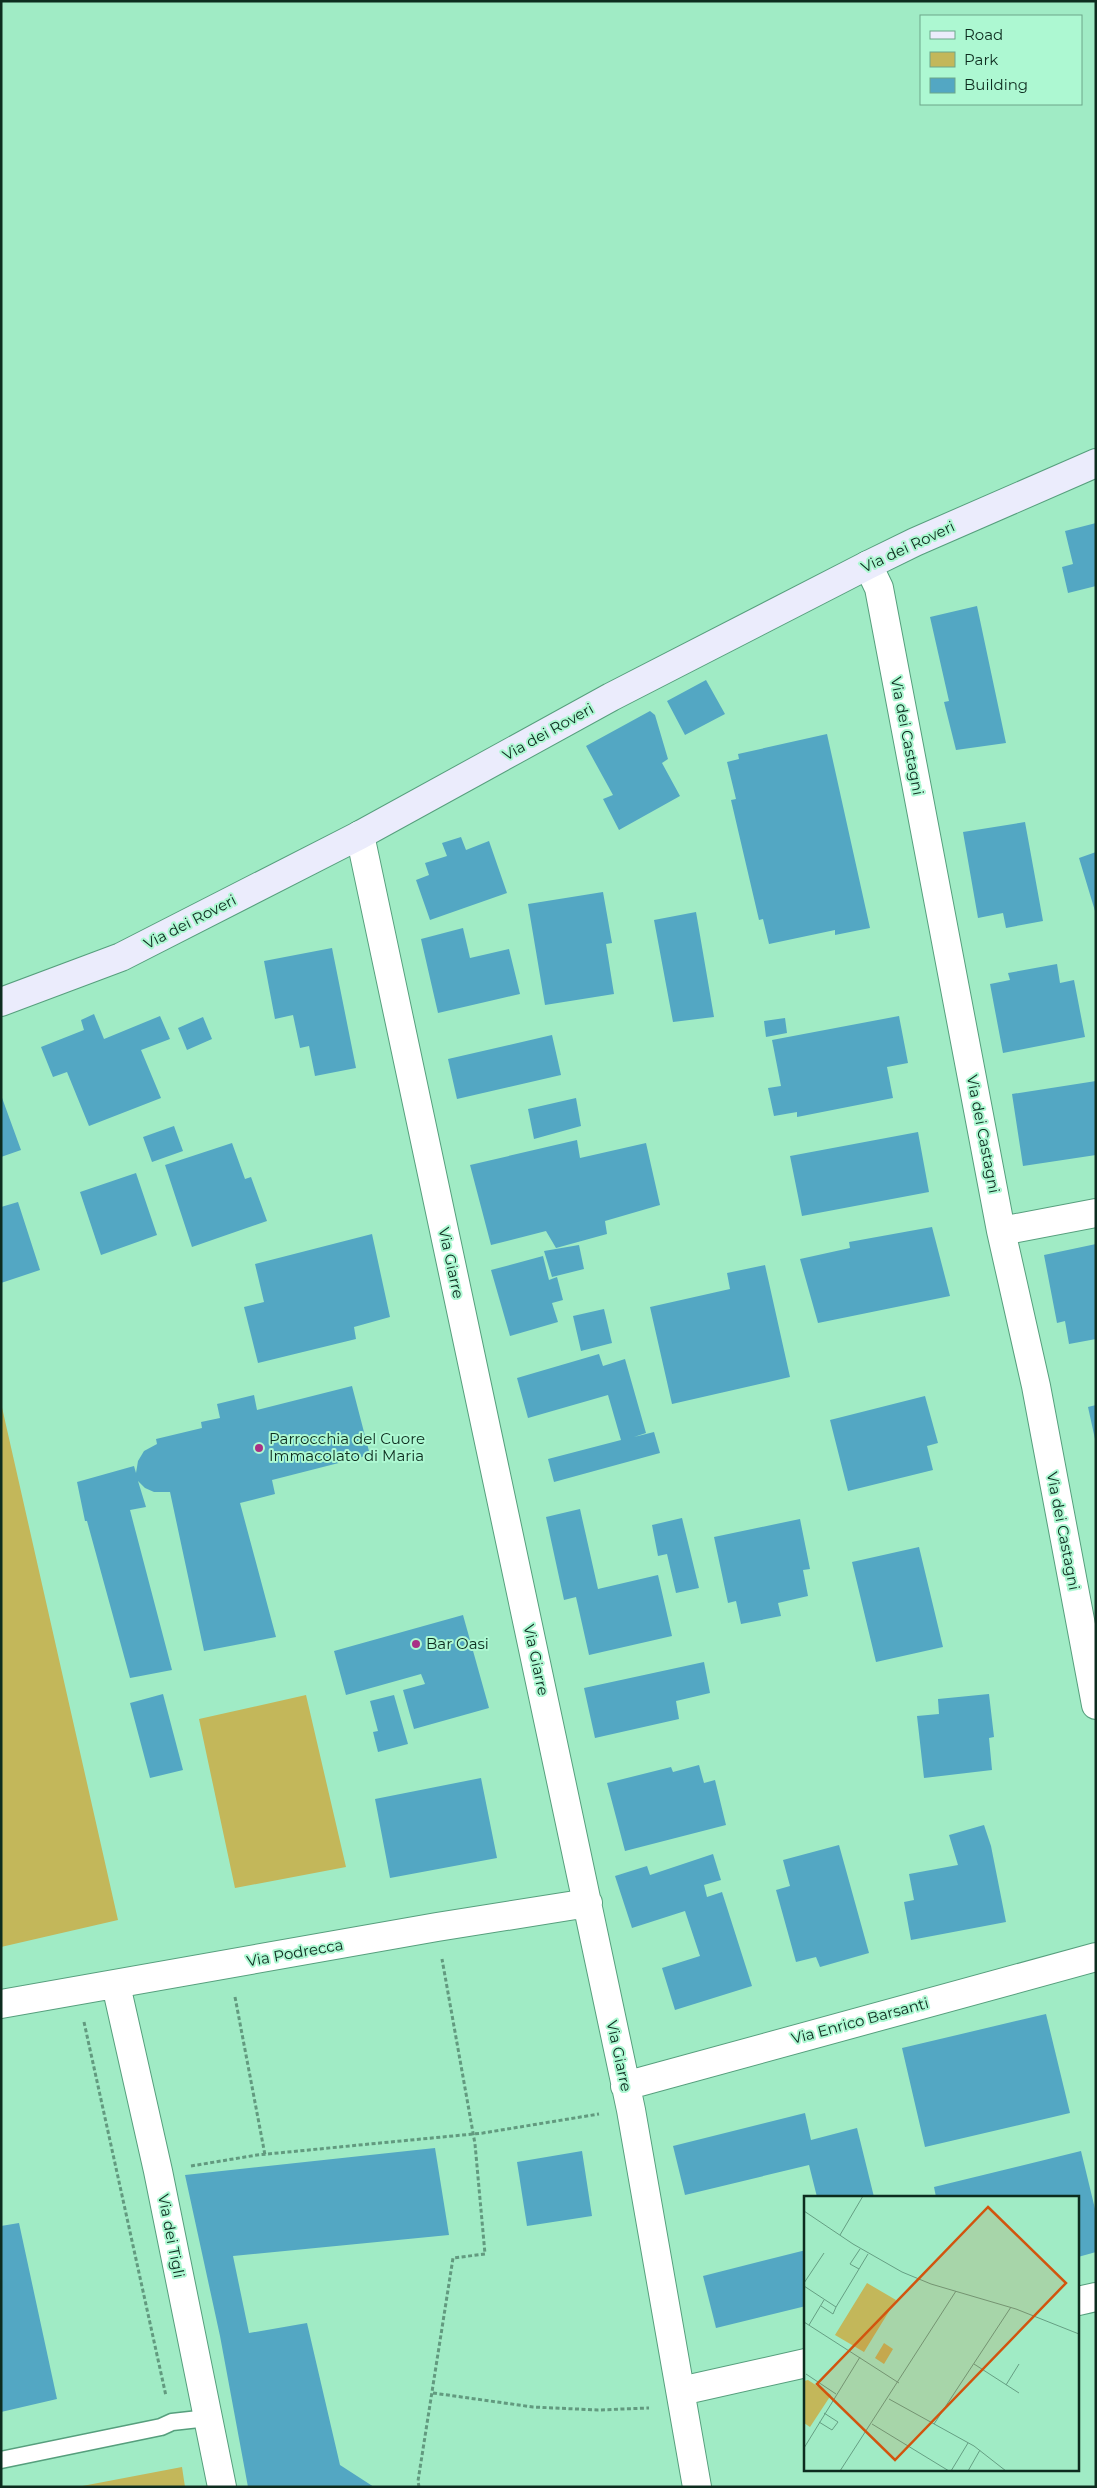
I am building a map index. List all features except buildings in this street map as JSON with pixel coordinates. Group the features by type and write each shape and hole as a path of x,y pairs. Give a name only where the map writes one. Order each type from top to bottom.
{"street":[{"name":"Via dei Roveri","path":"1,1002 121,957 360,835 611,697 868,565 915,542 1096,463"},
{"name":"Via dei Castagni","path":"868,565 879,588 1001,1231 1036,1386 1096,1704"},
{"name":"Via Giarre","path":"360,835 588,1903 625,2086 697,2487"},
{"path":"1001,1231 1096,1213"},
{"name":"Via Podrecca","path":"1,2004 78,1992 437,1927 588,1903"},
{"name":"Via Enrico Barsanti","path":"625,2086 1096,1957"},
{"name":"Via dei Tigli","path":"116,1985 158,2171 222,2487"},
{"path":"1080,2301 1096,2297"},
{"path":"682,2402 804,2364"}],"lane":[{"path":"1,2460 161,2427 172,2422 208,2418"}],"path":[{"path":"419,2487 453,2258 485,2254 473,2134 437,1927"},
{"path":"227,1965 265,2155"},
{"path":"78,1992 90,2058 172,2422"},
{"path":"158,2171 265,2155 473,2134 604,2113"},
{"path":"434,2393 533,2407 598,2410 682,2402"}],"green space":[{"path":"1,1403 118,1920 1,1947"},
{"path":"306,1695 346,1867 235,1888 199,1719"},
{"path":"182,2467 185,2487 77,2487"}],"place":[{"name":"Parrocchia del Cuore Immacolato di Maria","path":"259,1448"},
{"name":"Bar Oasi","path":"416,1644"}]}
